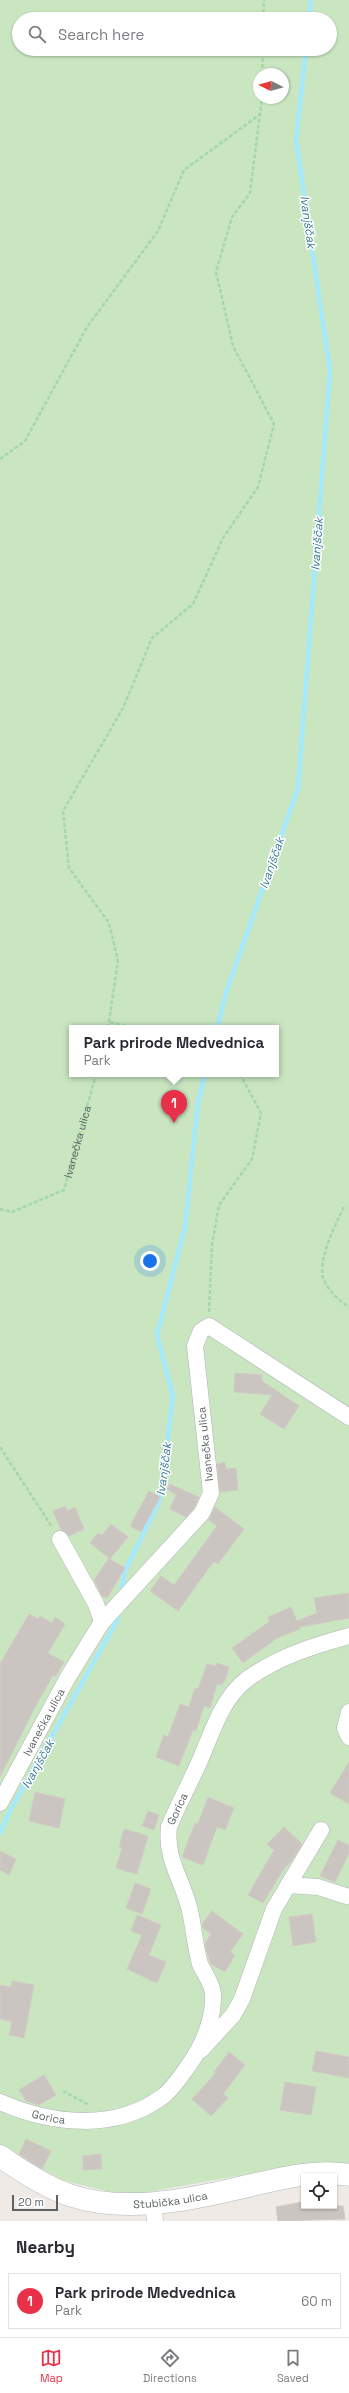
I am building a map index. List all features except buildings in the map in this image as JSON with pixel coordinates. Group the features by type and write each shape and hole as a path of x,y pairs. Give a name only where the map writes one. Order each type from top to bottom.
{"main road":[{"name":"Stubička ulica","path":"0,2156 28,2175 68,2195 154,2212 228,2191 294,2175 349,2175"}],"street":[{"path":"209,1326 349,1417"},
{"name":"Ivanečka ulica","path":"0,1803 68,1677 105,1617 202,1512 211,1493 195,1346 201,1331 209,1326"},
{"path":"60,1539 96,1604 105,1617"},
{"name":"Gorica","path":"0,2102 27,2113 84,2122 115,2118 135,2112 162,2097 178,2081 204,2039 212,2012 214,1993 198,1955 189,1910 170,1856 167,1843 170,1827 213,1726 229,1698 245,1680 273,1662 311,1647 349,1636"},
{"path":"349,1712 345,1728 349,1737"},
{"name":"Gorica","path":"194,2057 216,2036 242,1998 259,1956 267,1924 288,1884 321,1830"},
{"path":"288,1884 318,1888 346,1896"}],"path":[{"path":"263,12 264,0"},
{"path":"262,68 263,56"},
{"path":"109,1025 118,961 108,923 69,868 63,811 123,708 152,638 193,604 223,538 258,488 274,424 233,346 216,272 232,218 250,193 262,104"},
{"path":"0,459 25,441 87,327 158,231 184,170 262,112"},
{"path":"110,1022 122,1025"},
{"name":"Ivanečka ulica","path":"0,1209 12,1212 64,1190 95,1077"},
{"path":"209,1326 212,1245 219,1205 252,1159 261,1113 242,1077"},
{"path":"344,1207 328,1241 324,1259 323,1279 335,1297 349,1307"},
{"path":"0,1447 60,1539"},
{"path":"63,2090 88,2105 100,2120"}],"green space":[{"path":"0,0 349,0 349,2165 297,2165 126,2196 61,2180 0,2148"}],"waterway":[{"name":"Ivanjščak","path":"310,12 311,0"},
{"name":"Ivanjščak","path":"218,1025 226,993 298,788 330,371 296,140 305,56"},
{"name":"Ivanjščak","path":"121,1594 125,1571 159,1502 173,1396 157,1335 185,1227 198,1103 204,1077"},
{"name":"Ivanjščak","path":"0,1833 10,1811 117,1621 119,1611"}],"place":[{"name":"Park prirode Medvednica","path":"174,1123"}]}
